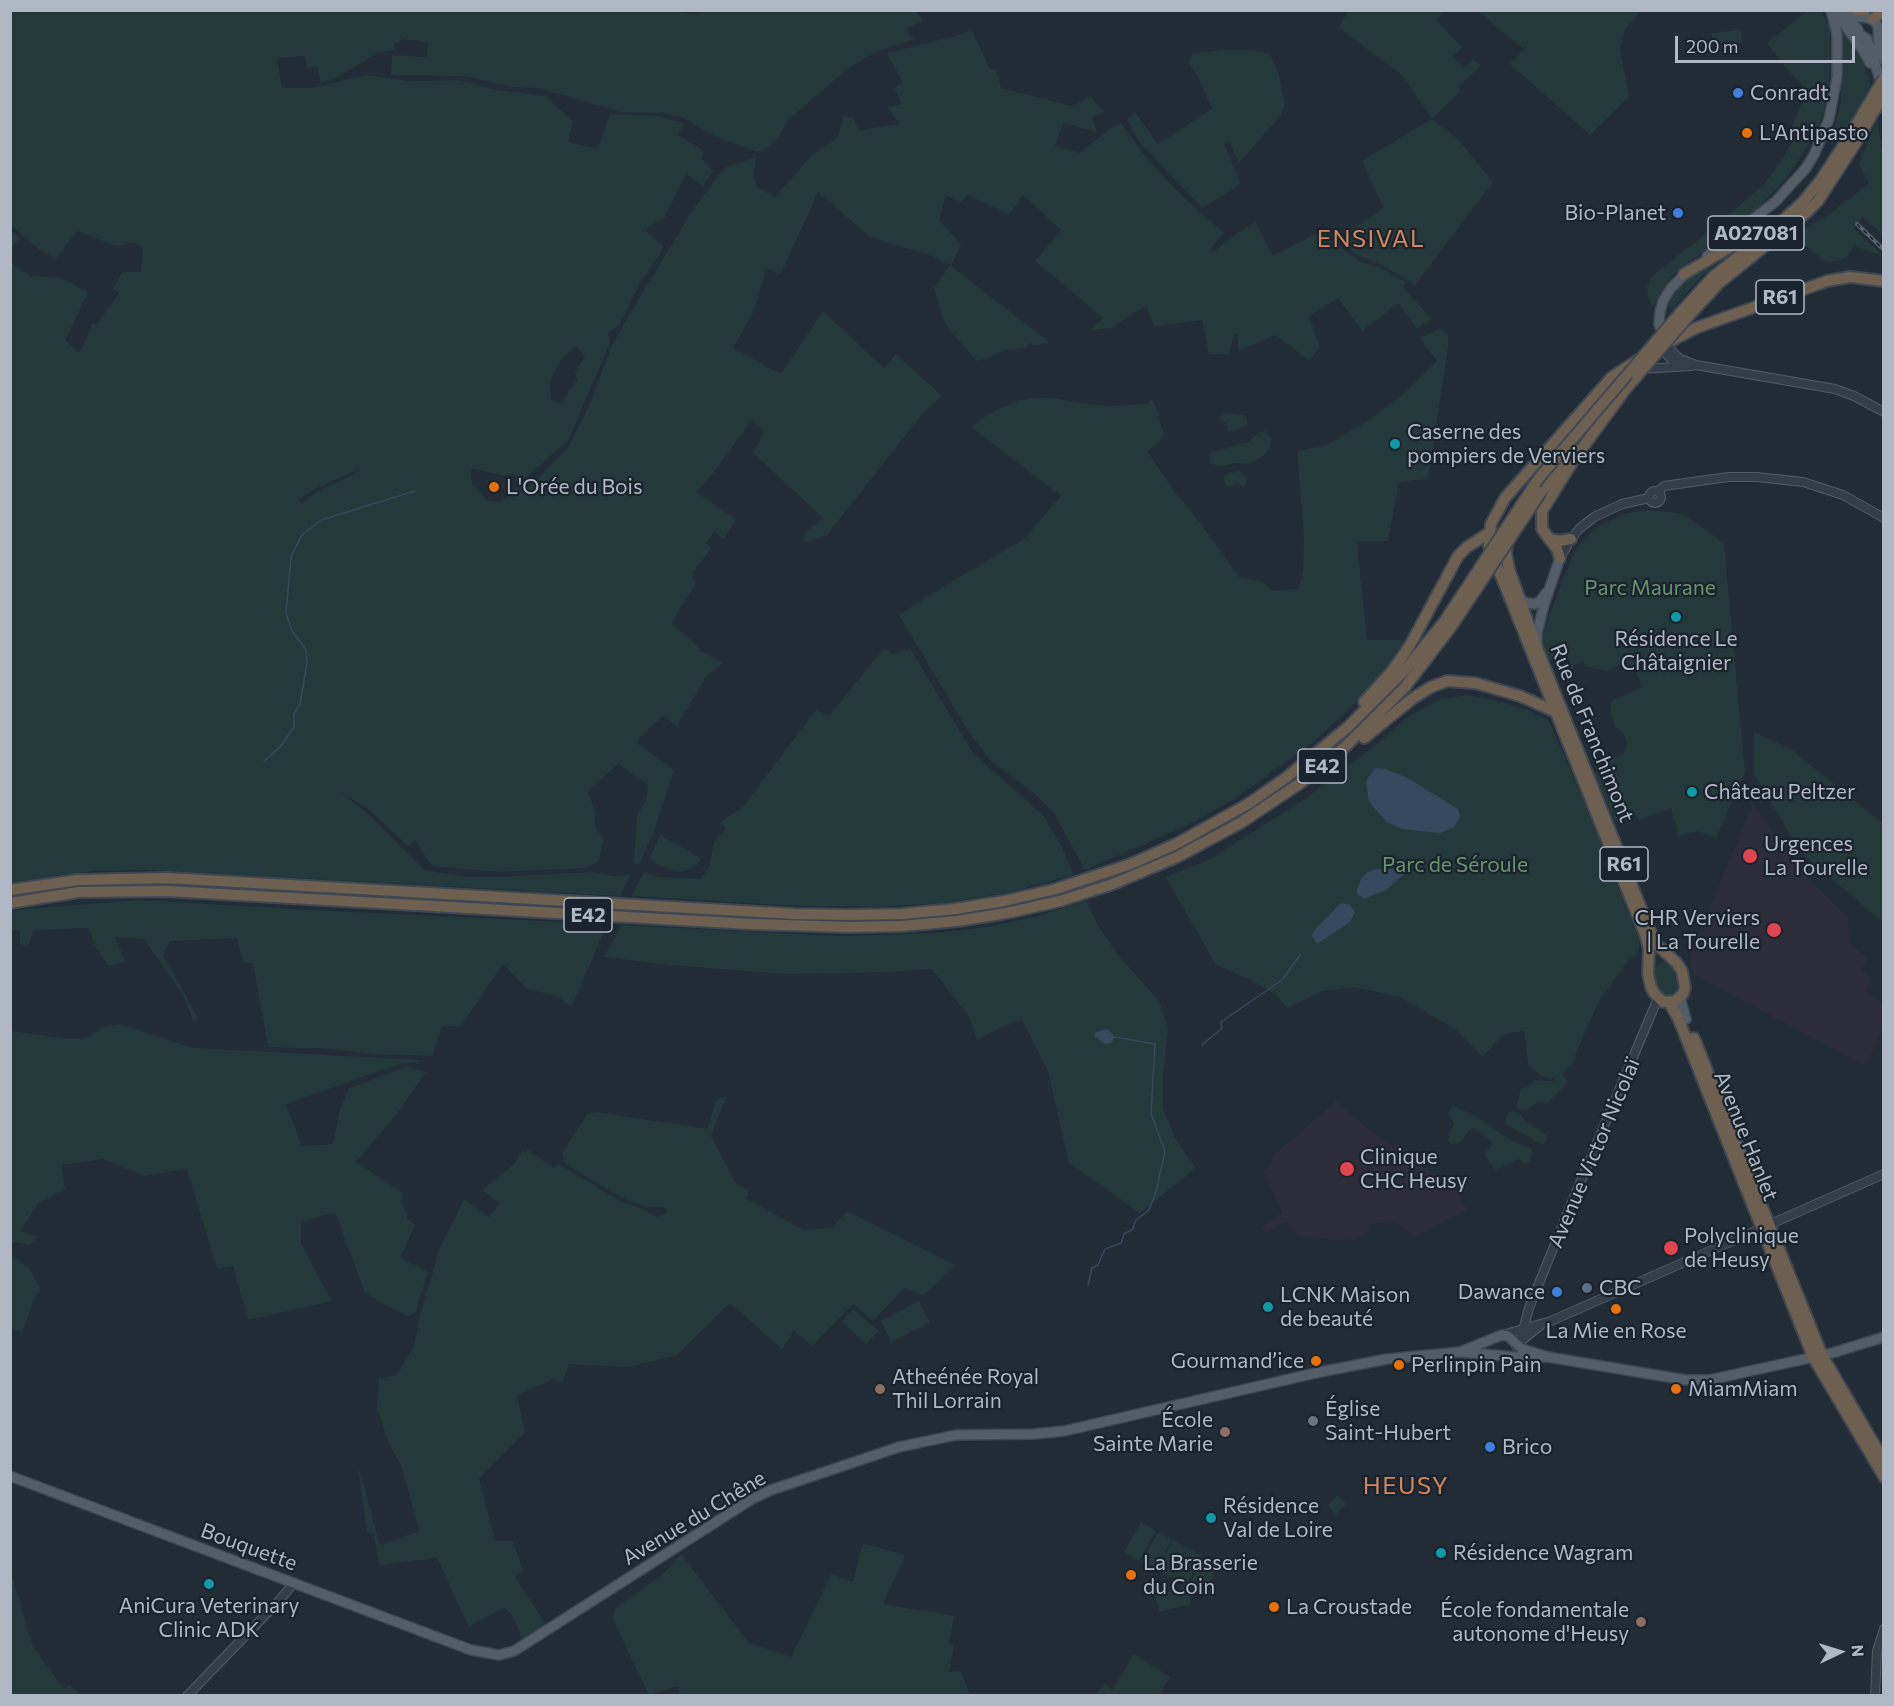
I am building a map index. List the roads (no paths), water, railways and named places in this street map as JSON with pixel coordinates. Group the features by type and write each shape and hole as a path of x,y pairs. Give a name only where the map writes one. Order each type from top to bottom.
{"highway":[{"path":"1865,14 1884,11"},
{"name":"E42","path":"10,890 78,880 157,878 795,914 902,914 955,909 1031,895 1088,879 1176,844 1230,815 1287,777 1336,738 1448,625 1539,478 1683,315 1818,201 1884,78"},
{"name":"E42","path":"10,903 79,892 167,891 783,926 902,926 957,921 1034,908 1113,884 1159,865 1242,822 1284,795 1320,768 1363,730 1405,687 1560,466 1622,394 1713,277 1803,202 1883,99"},
{"name":"A027081","path":"1684,274 1753,235 1820,180"},
{"name":"R61","path":"1514,610 1489,546 1489,533 1495,514 1505,498 1621,369 1681,335 1836,278 1859,277 1884,281"},
{"name":"R61","path":"1527,617 1509,568 1506,545 1508,535 1522,509 1556,459 1634,369 1665,344"},
{"path":"1560,558 1557,549 1541,525 1541,516 1575,458 1622,394"},
{"path":"1088,879 1178,836 1227,809 1288,768 1355,712 1392,671 1425,620 1458,556 1467,547 1489,533"},
{"path":"1549,538 1560,541 1571,539"},
{"path":"1467,547 1489,546 1497,549 1501,560 1509,568"},
{"name":"Rue de Franchimont","path":"1514,610 1549,688 1655,943 1670,958"},
{"name":"Rue de Franchimont","path":"1527,617 1556,712 1646,937 1650,965"},
{"path":"1159,865 1191,856 1255,821 1308,784 1412,699 1446,681 1475,683 1520,696 1556,712"},
{"path":"1520,696 1538,697 1549,688"},
{"path":"1650,965 1658,959 1670,958"},
{"name":"R61","path":"1670,958 1679,966 1685,982 1680,998"},
{"name":"R61","path":"1650,965 1649,981 1664,1000"},
{"path":"1664,1000 1680,998"},
{"name":"Avenue Hanlet","path":"1664,1000 1678,1018 1766,1226"},
{"name":"Avenue Hanlet","path":"1686,1018 1817,1356 1884,1478"},
{"name":"R61","path":"1817,1356 1884,1461"}],"main road":[{"path":"1832,10 1869,61 1883,99"},
{"path":"1665,344 1659,324 1661,308 1667,295 1684,274 1776,201 1806,168 1814,155 1829,119 1837,77 1837,34 1832,10"},
{"path":"1839,10 1857,28 1860,35 1867,39 1873,38 1877,33"},
{"path":"1845,10 1852,16 1865,14"},
{"path":"1857,28 1865,14"},
{"path":"1865,14 1878,27 1879,48 1884,60"},
{"path":"1867,39 1883,99"},
{"path":"1537,648 1537,633 1560,558"},
{"path":"1519,598 1527,603 1535,604 1549,589"},
{"path":"1514,610 1522,617 1527,617 1536,615 1544,606"},
{"name":"Avenue Hanlet","path":"1680,998 1686,1018"},
{"path":"1460,1352 1503,1335 1521,1346 1548,1357"},
{"path":"1498,1355 1494,1348 1503,1335"},
{"path":"1460,1352 1523,1358 1548,1357 1686,1380 1708,1380 1817,1356 1884,1337"},
{"path":"1498,1355 1521,1346"},
{"name":"Avenue du Chêne","path":"476,1652 499,1655 514,1651 752,1499 771,1490 924,1440 966,1434 1048,1433 1367,1362 1460,1352"},
{"name":"Bouquette","path":"10,1476 476,1652"}],"street":[{"path":"1677,356 1675,348 1681,335"},
{"path":"1665,344 1684,362 1835,389 1884,412"},
{"path":"1665,344 1666,354 1678,366"},
{"path":"1634,369 1696,365"},
{"path":"1560,558 1571,539 1587,523 1612,508 1639,499 1649,498 1653,502 1660,501 1658,491 1671,485 1728,477 1757,477 1803,482 1843,495 1884,518"},
{"name":"Avenue Victor Nicolaï","path":"1529,1308 1664,1000"},
{"path":"1503,1335 1551,1321 1884,1174"},
{"path":"1529,1308 1530,1314 1536,1320 1551,1321"},
{"path":"1521,1346 1522,1328 1529,1308"},
{"path":"1503,1335 1529,1308"},
{"path":"1521,1346 1542,1324"},
{"path":"187,1695 294,1583"},
{"path":"1875,1695 1876,1651 1884,1629"}],"water":[{"path":"1375,768 1385,769 1406,777 1458,809 1460,817 1454,827 1440,833 1402,829 1387,822 1369,802 1366,781"},
{"path":"1403,865 1408,871 1386,890 1364,899 1356,893 1366,873 1375,869 1391,869"},
{"path":"1341,903 1350,905 1355,912 1350,922 1317,944 1312,936 1313,932"},
{"path":"1108,1029 1115,1037 1111,1043 1105,1044 1094,1036 1096,1032"}],"waterway":[{"path":"264,761 280,747 294,727 294,714 300,704 307,663 306,650 292,631 286,613 291,556 302,535 321,520 415,491"},
{"path":"1202,1045 1222,1028 1221,1022 1282,980 1300,955"},
{"path":"1088,1285 1092,1268 1098,1265 1105,1249 1121,1243 1124,1234 1133,1229 1135,1221 1149,1210 1156,1192 1165,1151 1151,1114 1155,1044 1115,1037"}],"railway":[{"path":"1857,224 1884,250"}],"place":[{"name":"Conradt","path":"1738,93"},
{"name":"L'Antipasto","path":"1747,133"},
{"name":"Bio-Planet","path":"1678,213"},
{"name":"Caserne des pompiers de Verviers","path":"1395,444"},
{"name":"L'Orée du Bois","path":"494,487"},
{"name":"Résidence Le Châtaignier","path":"1676,617"},
{"name":"Château Peltzer","path":"1692,792"},
{"name":"Urgences La Tourelle","path":"1750,856"},
{"name":"CHR Verviers | La Tourelle","path":"1774,930"},
{"name":"Clinique CHC Heusy","path":"1347,1169"},
{"name":"Polyclinique de Heusy","path":"1671,1248"},
{"name":"CBC","path":"1587,1288"},
{"name":"Dawance","path":"1557,1292"},
{"name":"LCNK Maison de beauté","path":"1268,1307"},
{"name":"La Mie en Rose","path":"1616,1309"},
{"name":"Gourmand’ice","path":"1316,1361"},
{"name":"Perlinpin Pain","path":"1399,1365"},
{"name":"Atheénée Royal Thil Lorrain","path":"880,1389"},
{"name":"MiamMiam","path":"1676,1389"},
{"name":"Église Saint-Hubert","path":"1313,1421"},
{"name":"École Sainte Marie","path":"1225,1432"},
{"name":"Brico","path":"1490,1447"},
{"name":"Résidence Val de Loire","path":"1211,1518"},
{"name":"Résidence Wagram","path":"1441,1553"},
{"name":"La Brasserie du Coin","path":"1131,1575"},
{"name":"AniCura Veterinary Clinic ADK","path":"209,1584"},
{"name":"La Croustade","path":"1274,1607"},
{"name":"École fondamentale autonome d'Heusy","path":"1641,1622"}],"district":[{"name":"ENSIVAL","path":"1371,239"},
{"name":"HEUSY","path":"1406,1486"}],"park label":[{"name":"Parc Maurane","path":"1650,588"},
{"name":"Parc de Séroule","path":"1455,865"}]}
